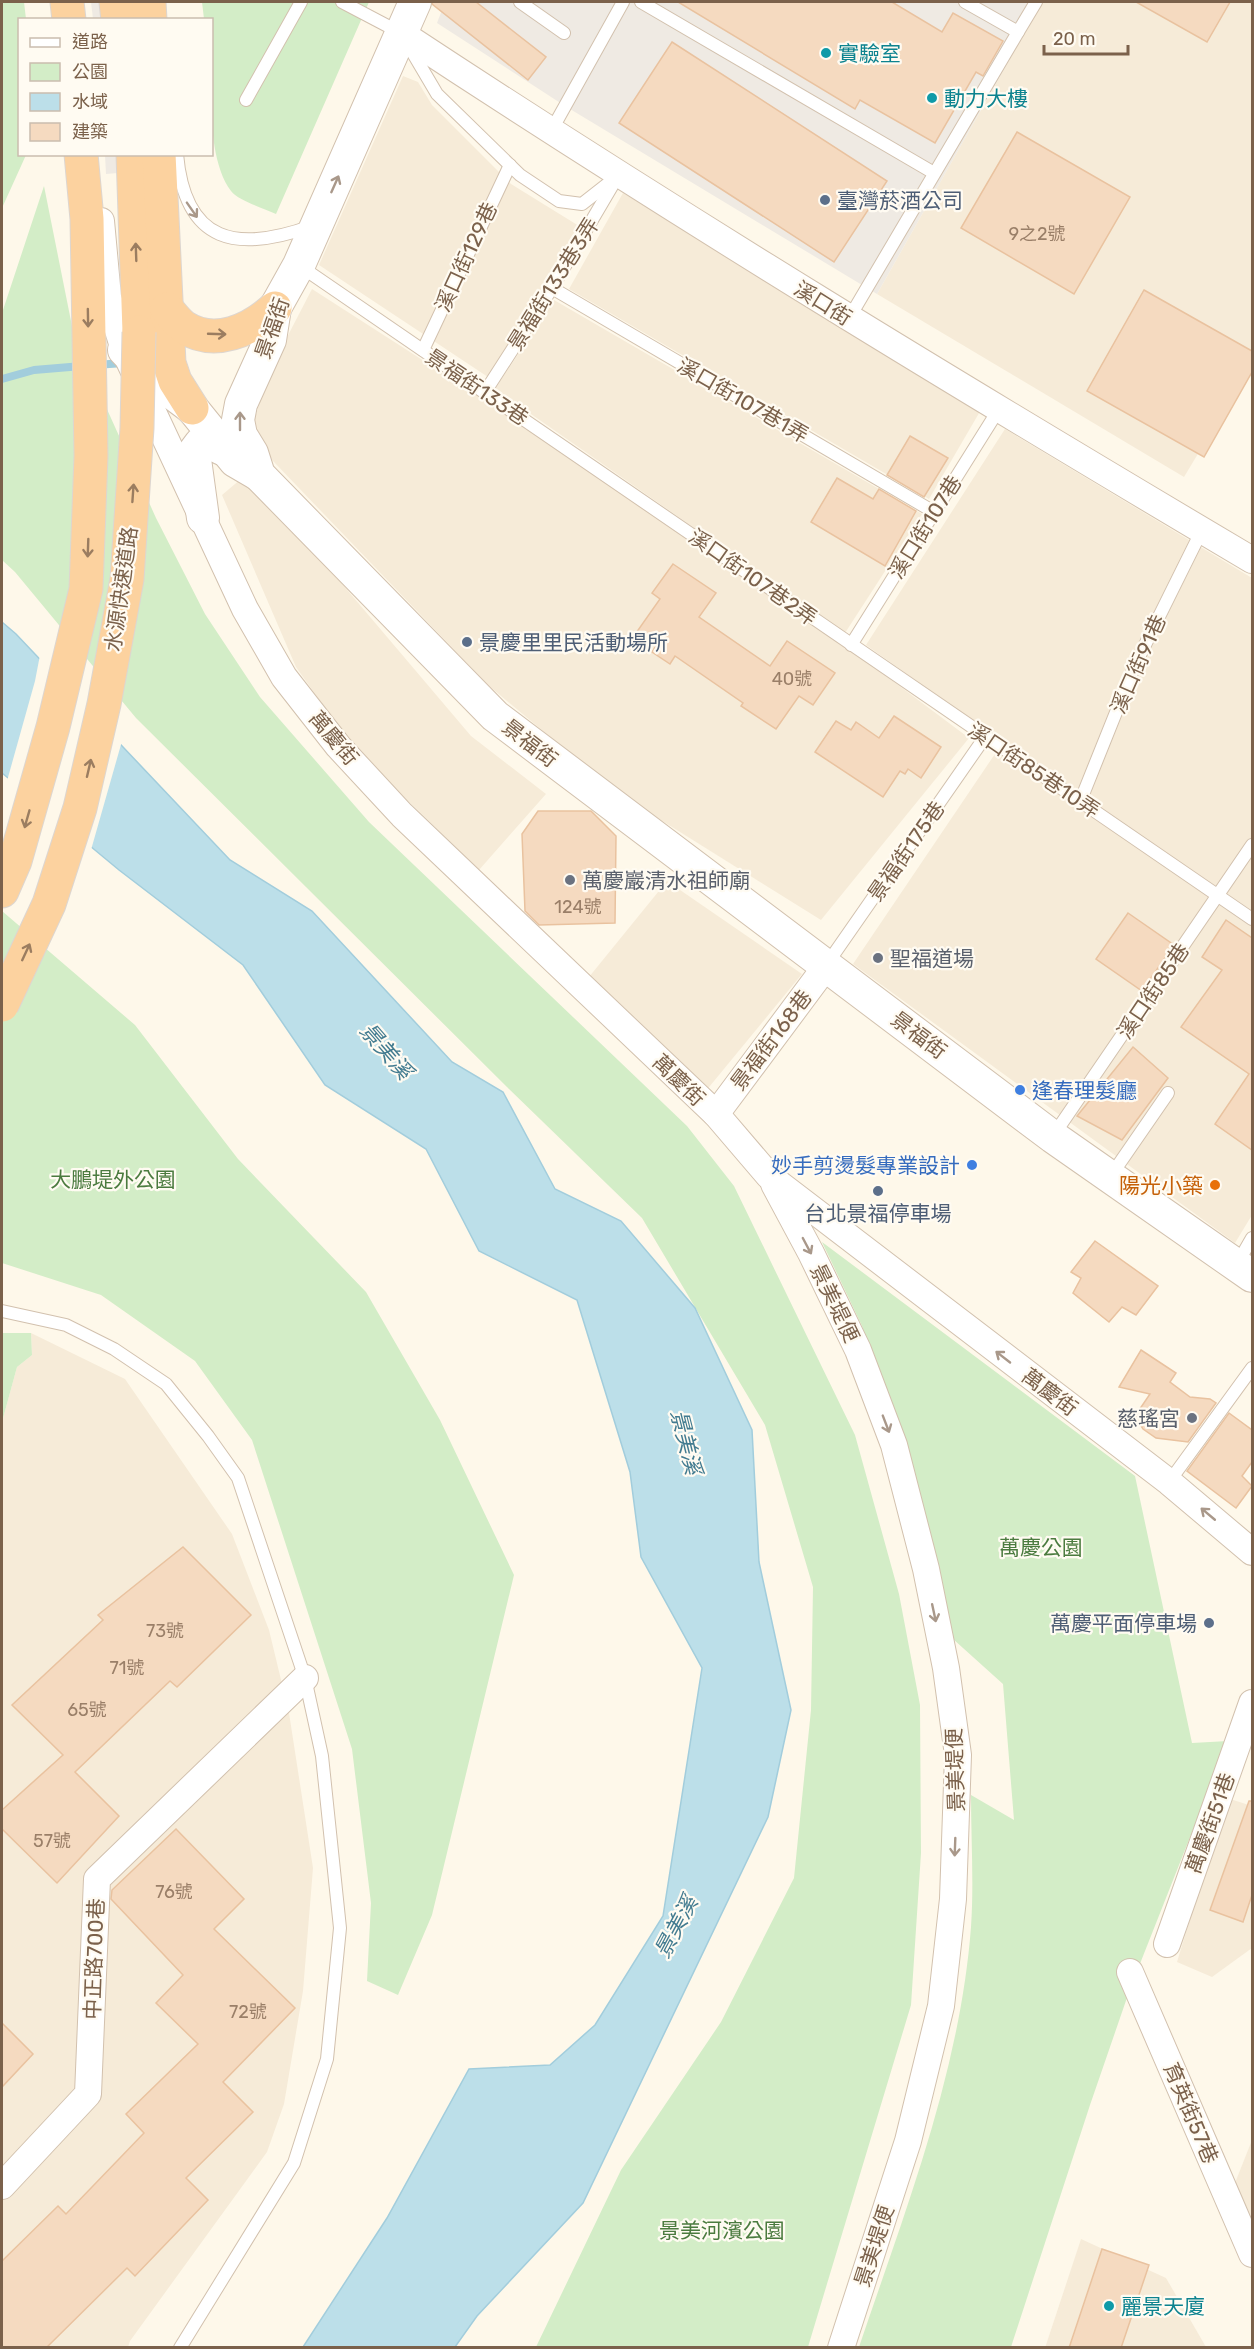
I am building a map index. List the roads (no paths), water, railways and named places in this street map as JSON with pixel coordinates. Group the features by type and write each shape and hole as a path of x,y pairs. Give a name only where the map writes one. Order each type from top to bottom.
{"highway":[{"path":"67,2 69,18"},
{"path":"116,2 118,18"},
{"path":"149,2 150,18"},
{"name":"水源快速道路","path":"2,891 15,861 50,738 86,589 91,456 87,219 81,156"},
{"name":"水源快速道路","path":"2,1005 49,904 80,808 127,579 137,428 139,332 133,156"},
{"path":"159,156 169,363 175,381 192,408"},
{"path":"167,309 184,327 222,336 251,327 275,308"}],"street":[{"path":"80,2 82,18"},
{"name":"景福街","path":"415,2 299,266 275,308 270,340 241,404 238,420 259,475 495,716 1053,1137 1244,1270"},
{"name":"溪口街","path":"401,33 550,133 848,320 1252,560"},
{"name":"萬慶街","path":"94,156 108,297 124,350 245,609 284,677 338,746 402,815 716,1114 769,1176 1169,1482 1252,1552"},
{"path":"124,350 149,376 192,408 222,449"},
{"path":"203,518 194,452 200,444 211,443 259,475"},
{"name":"景福街168巷","path":"716,1114 826,965"},
{"name":"景美堤便","path":"769,1176 811,1253 858,1350 894,1446 926,1569 946,1668 958,1755 953,1899 941,2006 908,2141 841,2348"},
{"name":"中正路700巷","path":"2,2186 88,2094 97,1879 305,1678"},
{"name":"萬慶街51巷","path":"1167,1944 1252,1703"},
{"name":"育英街57巷","path":"1131,1972 1252,2254"}],"lane":[{"path":"246,100 301,2"},
{"path":"342,2 401,33 436,94 510,165 559,201 582,204 619,175"},
{"path":"520,2 564,33"},
{"path":"550,133 623,2"},
{"path":"640,2 934,173"},
{"path":"965,2 1017,32"},
{"path":"848,320 1036,2"},
{"path":"177,156 185,200 197,217 213,231 237,239 265,240 318,224"},
{"name":"溪口街129巷","path":"423,350 510,165"},
{"name":"景福街133巷3弄","path":"485,392 552,288 619,175"},
{"name":"景福街133巷","path":"299,266 655,508"},
{"name":"溪口街107巷1弄","path":"552,288 934,512"},
{"name":"溪口街107巷","path":"850,645 999,409"},
{"name":"溪口街107巷2弄","path":"655,508 850,645"},
{"name":"溪口街91巷","path":"1080,802 1135,665 1202,530"},
{"name":"溪口街85巷10弄","path":"850,645 1252,919"},
{"name":"景福街175巷","path":"826,965 985,737"},
{"name":"溪口街85巷","path":"1053,1137 1252,845"},
{"path":"1109,1178 1168,1094"},
{"path":"1244,1270 1252,1238"},
{"path":"2,1311 66,1325 114,1349 166,1383 238,1478 305,1678 322,1756 340,1928 327,2059 294,2163 180,2348"},
{"path":"1169,1482 1252,1368"}],"water":[{"name":"景美溪","path":"2,622 16,634 230,860 312,911 452,1062 503,1092 555,1189 621,1221 695,1308 752,1430 759,1562 791,1710 768,1817 583,2203 477,2316 455,2347 303,2347 387,2218 469,2069 550,2065 595,2025 663,1916 702,1668 641,1557 630,1472 577,1300 479,1251 426,1149 325,1085 243,965 119,870 2,773"}],"waterway":[{"path":"95,365 124,363"},
{"path":"2,379 34,370 82,366"}],"place":[{"name":"實驗室","path":"826,53"},
{"name":"動力大樓","path":"932,98"},
{"name":"臺灣菸酒公司","path":"825,200"},
{"name":"景慶里里民活動場所","path":"467,642"},
{"name":"萬慶巖清水祖師廟","path":"570,880"},
{"name":"聖福道場","path":"878,958"},
{"name":"逢春理髮廳","path":"1020,1090"},
{"name":"妙手剪燙髮專業設計","path":"972,1165"},
{"name":"陽光小築","path":"1215,1185"},
{"name":"台北景福停車場","path":"878,1191"},
{"name":"慈瑤宮","path":"1192,1418"},
{"name":"萬慶平面停車場","path":"1209,1623"},
{"name":"麗景天廈","path":"1109,2306"}],"park label":[{"name":"大鵬堤外公園","path":"113,1179"},
{"name":"萬慶公園","path":"1041,1547"},
{"name":"景美河濱公園","path":"722,2230"}]}
